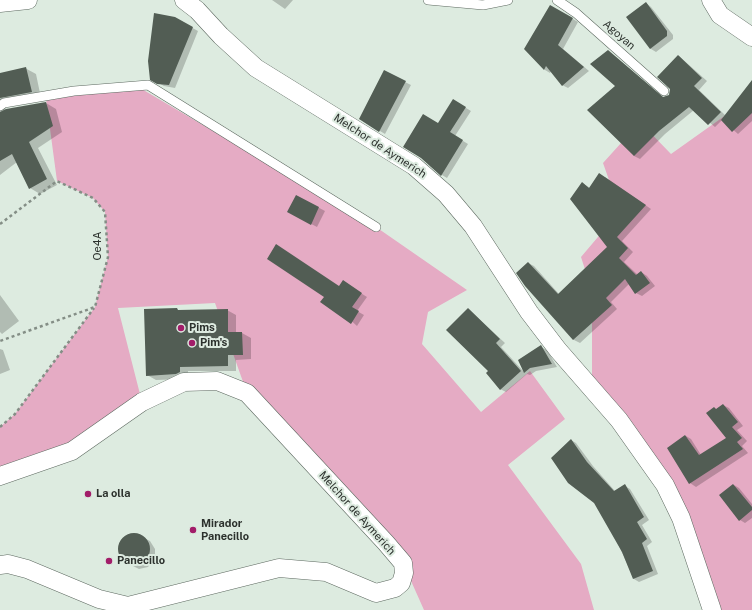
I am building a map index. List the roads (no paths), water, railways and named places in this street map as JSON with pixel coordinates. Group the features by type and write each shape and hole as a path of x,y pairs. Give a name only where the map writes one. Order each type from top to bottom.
{"street":[{"path":"0,3 28,0"},
{"name":"Melchor de Aymerich","path":"184,0 256,68 410,163 446,194 472,226 529,312 558,350 619,420 665,485 681,518 712,610"},
{"path":"711,0 720,15 752,37"},
{"name":"Melchor de Aymerich","path":"0,476 72,451 142,402 184,382 217,380 247,393 403,563 404,573 401,583 395,588 376,593 326,572 279,568 128,606 99,599 27,569 8,564 0,565"}],"lane":[{"path":"428,0 483,5 508,0"},
{"name":"Agoyan","path":"557,0 576,13 664,91"},
{"path":"0,106 4,103 74,91 148,85 376,227"}],"place":[{"name":"Pims","path":"181,328"},
{"name":"Pim's","path":"192,343"},
{"name":"La olla","path":"88,494"},
{"name":"Mirador Panecillo","path":"193,530"},
{"name":"Panecillo","path":"109,561"}]}
